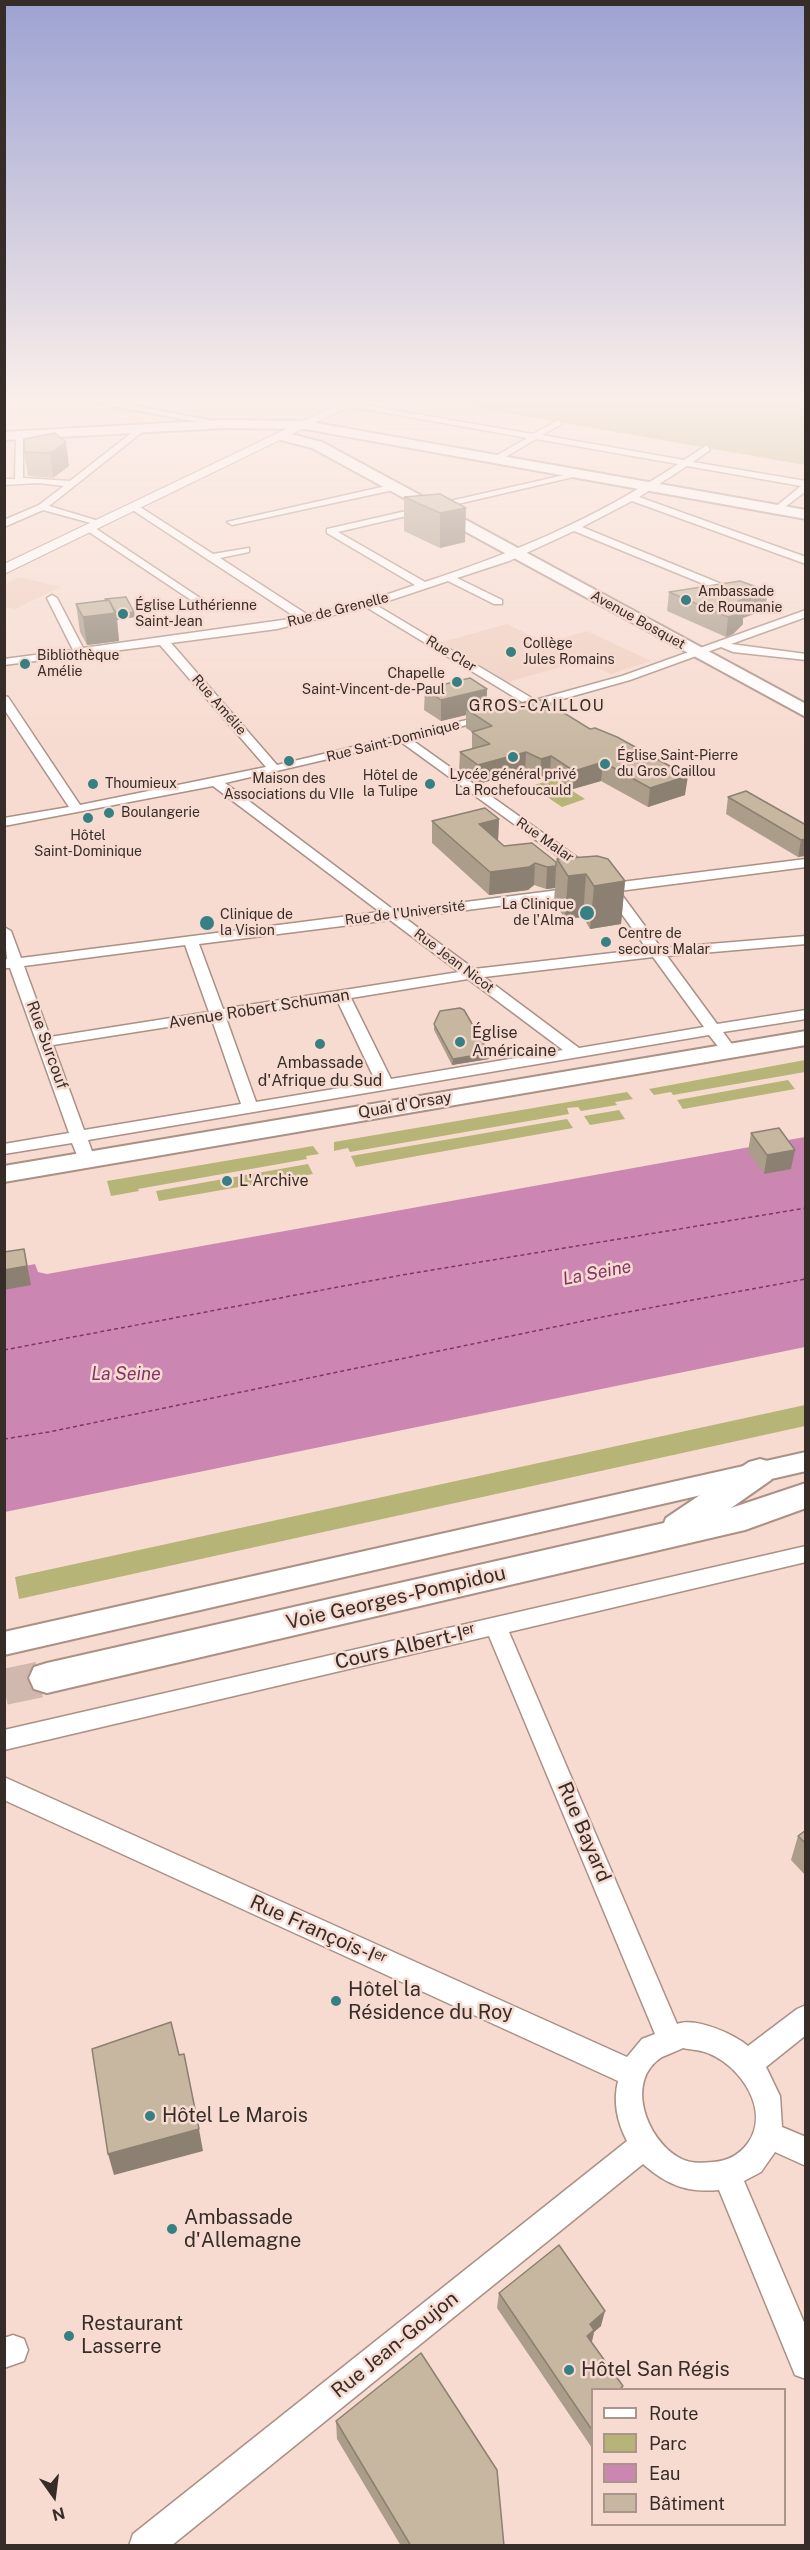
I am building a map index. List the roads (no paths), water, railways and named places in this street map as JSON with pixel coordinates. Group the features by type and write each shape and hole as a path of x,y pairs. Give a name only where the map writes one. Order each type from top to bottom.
{"main road":[{"path":"4,570 113,517"},
{"name":"Avenue Bosquet","path":"450,517 806,712"},
{"name":"Quai d'Orsay","path":"4,1174 83,1148 806,1038"},
{"path":"665,1536 760,1471"},
{"name":"Voie Georges-Pompidou","path":"47,1678 745,1517 806,1495"},
{"name":"Voie Georges-Pompidou","path":"745,1517 806,1511"}],"street":[{"path":"4,524 20,517"},
{"path":"69,517 94,526 195,598"},
{"path":"150,517 306,619"},
{"path":"232,522 255,517"},
{"path":"393,517 330,531 424,586"},
{"name":"Rue de Grenelle","path":"4,663 277,626 368,604 518,554 596,517"},
{"path":"684,517 806,561"},
{"path":"575,528 753,600"},
{"path":"212,557 246,550"},
{"path":"449,578 498,602"},
{"path":"52,598 80,652"},
{"name":"Rue Cler","path":"368,604 536,703 555,711"},
{"path":"698,652 721,655 728,647 806,613"},
{"name":"Rue Amélie","path":"163,641 275,770"},
{"path":"728,647 806,657"},
{"name":"Rue Saint-Dominique","path":"4,822 217,783 404,740 620,681 698,652"},
{"path":"4,699 76,810"},
{"name":"Rue Malar","path":"404,740 609,887 729,1051"},
{"name":"Rue Jean Nicot","path":"217,783 576,1053"},
{"name":"Rue de l'Université","path":"10,963 806,863"},
{"name":"Rue Surcouf","path":"4,931 10,963 46,1042 83,1148"},
{"name":"Avenue Robert Schuman","path":"46,1042 471,974 658,952 806,940"},
{"path":"191,941 250,1106"},
{"path":"343,996 385,1084"},
{"name":"Quai d'Orsay","path":"6,1146 83,1148 250,1106 806,1014"},
{"path":"4,1644 806,1461"},
{"name":"Cours Albert-Iᵉʳ","path":"4,1740 806,1554"},
{"name":"Rue Bayard","path":"496,1626 670,2038"},
{"name":"Rue François-Iᵉʳ","path":"4,1787 632,2073"},
{"path":"749,2063 806,2018"},
{"path":"690,2035 712,2038 738,2052 749,2063 765,2090 769,2112 767,2134 752,2160 727,2175 712,2178 682,2173 655,2157 644,2145 637,2133 629,2109 628,2097 632,2073 647,2051 670,2038 690,2035"},
{"path":"767,2134 806,2152"},
{"name":"Rue Jean-Goujon","path":"145,2546 644,2145"},
{"path":"727,2175 806,2364"}],"water":[{"name":"La Seine","path":"805,1137 805,1347 5,1512 5,1270 35,1264 38,1272 47,1274"}],"tunnel":[{"path":"4,1687 47,1678"}],"place":[{"name":"Ambassade de Roumanie","path":"686,600"},
{"name":"Église Luthérienne Saint-Jean","path":"123,614"},
{"name":"Collège Jules Romains","path":"511,652"},
{"name":"Bibliothèque Amélie","path":"25,664"},
{"name":"Chapelle Saint-Vincent-de-Paul","path":"457,682"},
{"name":"Lycée général privé La Rochefoucauld","path":"513,757"},
{"name":"Maison des Associations du VIIe","path":"289,761"},
{"name":"Église Saint-Pierre du Gros Caillou","path":"605,764"},
{"name":"Thoumieux","path":"93,784"},
{"name":"Hôtel de la Tulipe","path":"430,784"},
{"name":"Boulangerie","path":"109,813"},
{"name":"Hôtel Saint-Dominique","path":"88,818"},
{"name":"La Clinique de l'Alma","path":"587,913"},
{"name":"Clinique de la Vision","path":"207,923"},
{"name":"Centre de secours Malar","path":"606,942"},
{"name":"Église Américaine","path":"460,1042"},
{"name":"Ambassade d'Afrique du Sud","path":"320,1044"},
{"name":"L'Archive","path":"227,1181"},
{"name":"Hôtel la Résidence du Roy","path":"336,2001"},
{"name":"Hôtel Le Marois","path":"150,2116"},
{"name":"Ambassade d'Allemagne","path":"172,2229"},
{"name":"Restaurant Lasserre","path":"69,2336"},
{"name":"Hôtel San Régis","path":"569,2370"}],"district":[{"name":"GROS-CAILLOU","path":"537,706"}]}
